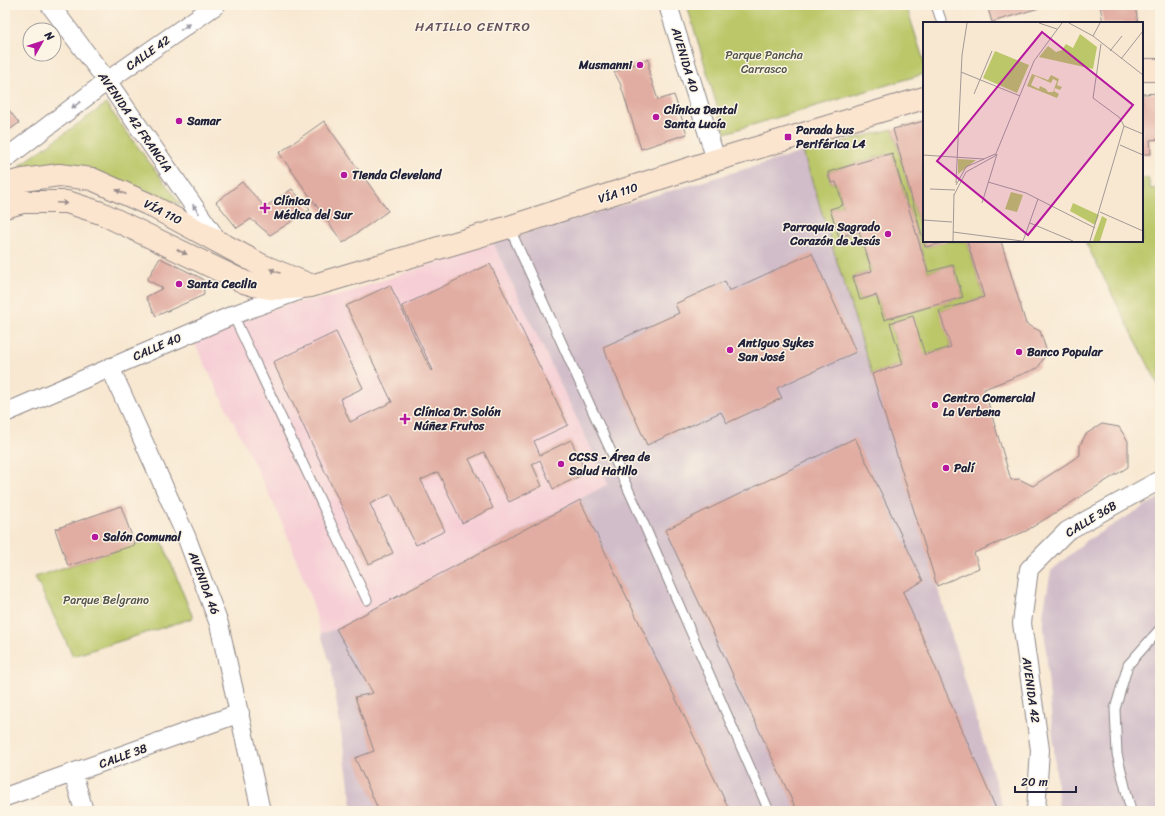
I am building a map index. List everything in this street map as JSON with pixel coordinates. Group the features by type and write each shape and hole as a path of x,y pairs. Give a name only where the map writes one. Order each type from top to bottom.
{"main road":[{"path":"1143,70 1160,70"},
{"name":"VÍA 110","path":"5,208 23,202 67,202 101,213 244,282 278,290 311,286 509,227 716,160 923,98"},
{"name":"VÍA 110","path":"5,184 59,175 92,179 148,204 261,265 311,286"}],"street":[{"name":"AVENIDA 42 FRANCIA","path":"50,5 107,81 218,241"},
{"name":"CALLE 42","path":"5,159 107,81 216,5"},
{"name":"AVENIDA 40","path":"668,5 716,160"},
{"name":"CALLE 40","path":"5,413 233,315 311,286"},
{"name":"AVENIDA 46","path":"110,368 186,536 219,624 261,811"},
{"name":"CALLE 36B","path":"1029,569 1067,531 1160,480"},
{"name":"AVENIDA 42","path":"1029,569 1022,624 1040,750 1036,811"},
{"name":"CALLE 38","path":"5,797 240,713"},
{"path":"73,773 84,811"}],"lane":[{"path":"936,5 942,22"},
{"path":"509,227 639,513 769,811"},
{"path":"233,315 367,600"},
{"path":"1131,811 1117,754 1115,709 1128,665 1160,630"}],"shaded area":[{"path":"803,152 886,416 1004,811 353,811 331,666 321,634 336,629 608,484 493,243"},
{"name":"Clínica Dr. Solón Núñez Frutos","path":"493,243 608,484 336,629 321,634 311,598 280,517 193,340 287,304 334,297"},
{"path":"1160,497 1160,811 1059,811 1043,614 1051,571 1086,541"}],"green space":[{"name":"Parque Pancha Carrasco","path":"687,5 906,5 923,59 923,74 725,133"},
{"path":"106,104 181,205 94,171 19,166"},
{"path":"893,129 925,247 946,242 967,242 984,297 940,311 951,347 925,355 890,323 903,364 872,374 803,152","holes":["892,153 928,272 953,265 963,297 884,320 876,295 860,300 853,277 872,271 859,231 839,237 831,209 843,205 836,182 831,183 828,172"]},
{"path":"1143,178 1148,178 1151,189 1160,188 1160,388 1086,242 1143,242"},
{"name":"Parque Belgrano","path":"160,536 193,618 73,656 35,577"}],"building":[{"path":"987,5 1049,5 992,22"},
{"path":"1100,5 1135,5 1138,22 1103,22"},
{"name":"Clínica Dental Santa Lucía","path":"649,59 649,73 658,100 674,95 687,134 641,149 620,83 614,72"},
{"path":"1160,93 1160,139 1150,140 1151,154 1143,154 1143,94"},
{"path":"5,105 19,123 5,133"},
{"path":"324,121 388,211 343,243 279,153"},
{"path":"923,121 923,240 893,129"},
{"name":"Parroquia Sagrado Corazón de Jesús","path":"892,153 928,272 953,265 963,297 884,320 876,295 860,300 853,277 872,271 859,231 839,237 830,209 843,205 836,182 831,183 828,172"},
{"name":"Clínica Médica del Sur","path":"242,182 265,207 292,189 310,210 270,235 251,219 237,228 216,202"},
{"path":"924,242 948,242 925,247"},
{"name":"Centro Comercial La Verbena","path":"967,242 1001,242 1026,324 1040,331 1047,352 1038,368 984,389 1011,480 1019,479 1033,486 1080,455 1080,445 1086,434 1102,424 1119,427 1128,441 1128,467 1026,531 974,553 979,568 937,586 872,374 903,364 890,323 913,316 925,355 951,347 939,311 984,297"},
{"name":"Antiguo Sykes San José","path":"812,253 856,352 777,388 782,398 727,423 721,412 647,445 603,347 679,313 675,304 725,281 729,291"},
{"name":"Santa Cecilia","path":"160,258 203,279 204,295 156,316 146,297 163,288 147,280"},
{"path":"490,264 568,425 534,441 540,455 571,440 586,473 553,489 540,460 532,464 542,486 509,502 484,452 469,459 493,508 462,523 438,472 421,480 445,531 416,545 391,494 370,504 393,553 369,564 273,362 336,332 363,388 340,399 350,422 392,402 346,306 390,285 431,371 433,370 402,306"},
{"path":"855,438 923,581 903,592 997,811 797,811 665,530"},
{"path":"580,500 730,811 379,811 355,758 374,751 355,697 373,693 336,629"},
{"name":"Salón Comunal","path":"121,506 135,545 68,566 55,529"}],"place":[{"name":"Musmanni","path":"640,65"},
{"name":"Clínica Dental Santa Lucía","path":"656,117"},
{"name":"Samar","path":"179,121"},
{"name":"Parada bus Periférica L4","path":"788,137"},
{"name":"Tienda Cleveland","path":"344,175"},
{"name":"Clínica Médica del Sur","path":"265,208"},
{"name":"Parroquia Sagrado Corazón de Jesús","path":"888,234"},
{"name":"Santa Cecilia","path":"179,284"},
{"name":"Antiguo Sykes San José","path":"730,350"},
{"name":"Banco Popular","path":"1019,352"},
{"name":"Centro Comercial La Verbena","path":"935,405"},
{"name":"Clínica Dr. Solón Núñez Frutos","path":"405,419"},
{"name":"CCSS - Área de Salud Hatillo","path":"561,464"},
{"name":"Palí","path":"946,468"},
{"name":"Salón Comunal","path":"95,537"}],"district":[{"name":"HATILLO CENTRO","path":"473,26"}]}
